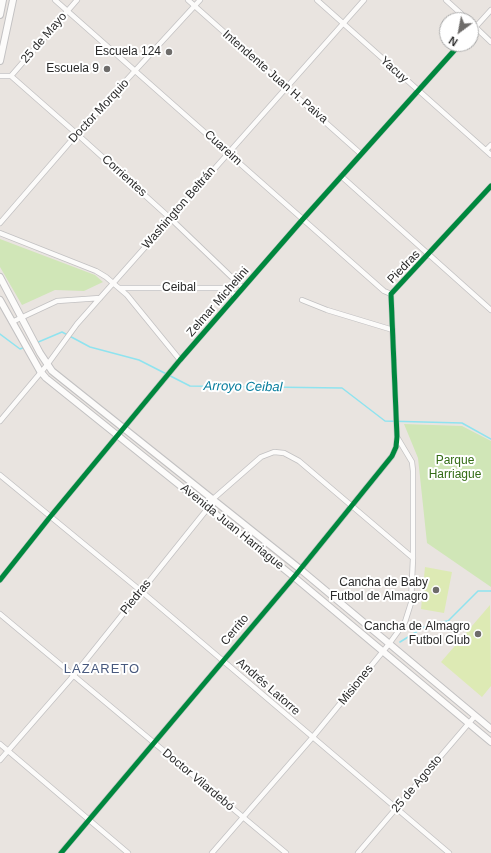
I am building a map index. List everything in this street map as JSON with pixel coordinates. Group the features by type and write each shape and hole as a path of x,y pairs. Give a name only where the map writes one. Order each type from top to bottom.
{"street":[{"path":"0,15 3,0"},
{"path":"0,61 13,0"},
{"name":"Cuareim","path":"55,0 384,291 392,294"},
{"name":"25 de Mayo","path":"11,76 77,0"},
{"name":"Intendente Juan H. Paiva","path":"188,0 361,154"},
{"name":"Doctor Morquio","path":"0,223 77,134 200,0"},
{"name":"Yacuy","path":"316,0 491,155"},
{"name":"Washington Beltrán","path":"0,421 40,371 47,365 77,324 364,0"},
{"path":"446,0 459,12"},
{"path":"479,23 491,10"},
{"path":"479,31 491,42"},
{"name":"Zelmar Michelini","path":"0,580 117,435 180,360 341,176 453,52"},
{"path":"0,76 11,76"},
{"name":"Corrientes","path":"11,76 170,218 243,288"},
{"path":"486,150 491,145"},
{"path":"341,176 491,310"},
{"name":"Piedras","path":"395,409 392,294 491,186"},
{"path":"0,233 96,271 120,288 138,306 180,360"},
{"name":"Avenida Juan Harriague","path":"0,277 40,353 52,371 213,498 491,729"},
{"name":"Ceibal","path":"120,288 221,288 229,290 236,296"},
{"path":"12,322 56,301 100,298"},
{"name":"Avenida Juan Harriague","path":"0,300 40,371 117,435 294,577 491,742"},
{"path":"302,300 327,310 392,330"},
{"name":"Cerrito","path":"62,853 88,820 294,577 392,456 396,447 397,437 395,409"},
{"name":"Misiones","path":"212,853 312,738 390,644 405,622 411,603 413,558 412,467 405,448 397,437"},
{"name":"Piedras","path":"0,760 74,675 208,508 213,498 261,457 274,452 284,453 299,461 352,506"},
{"name":"Andrés Latorre","path":"0,475 141,591 449,853"},
{"path":"352,506 413,558"},
{"name":"Doctor Vilardebó","path":"0,614 286,853"},
{"name":"25 de Agosto","path":"358,853 475,716"},
{"path":"0,744 128,853"}],"green space":[{"path":"0,239 95,275 103,282 84,291 55,290 22,305 0,267"},
{"name":"Parque Harriague","path":"404,424 462,426 491,441 491,587 427,543 418,458"},
{"name":"Cancha de Baby Futbol de Almagro","path":"425,567 452,572 444,613 421,609"},
{"name":"Cancha de Almagro Futbol Club","path":"490,605 491,686 482,697 441,662"}],"waterway":[{"name":"Arroyo Ceibal","path":"36,343 62,332 90,347 139,360 190,386 342,388 385,421 462,423 491,439"},
{"name":"Arroyo Ceibal","path":"0,334 20,349 25,347"},
{"path":"400,642 429,624 448,621 478,591 491,591"}],"cycle path":[{"path":"0,580 180,360 303,219 453,52"},
{"path":"61,853 294,577 392,456 396,447 397,437 391,294 491,186"}],"place":[{"name":"Escuela 124","path":"169,52"},
{"name":"Escuela 9","path":"107,69"},
{"name":"Cancha de Baby Futbol de Almagro","path":"436,590"},
{"name":"Cancha de Almagro Futbol Club","path":"478,634"}],"district":[{"name":"LAZARETO","path":"102,669"}]}
